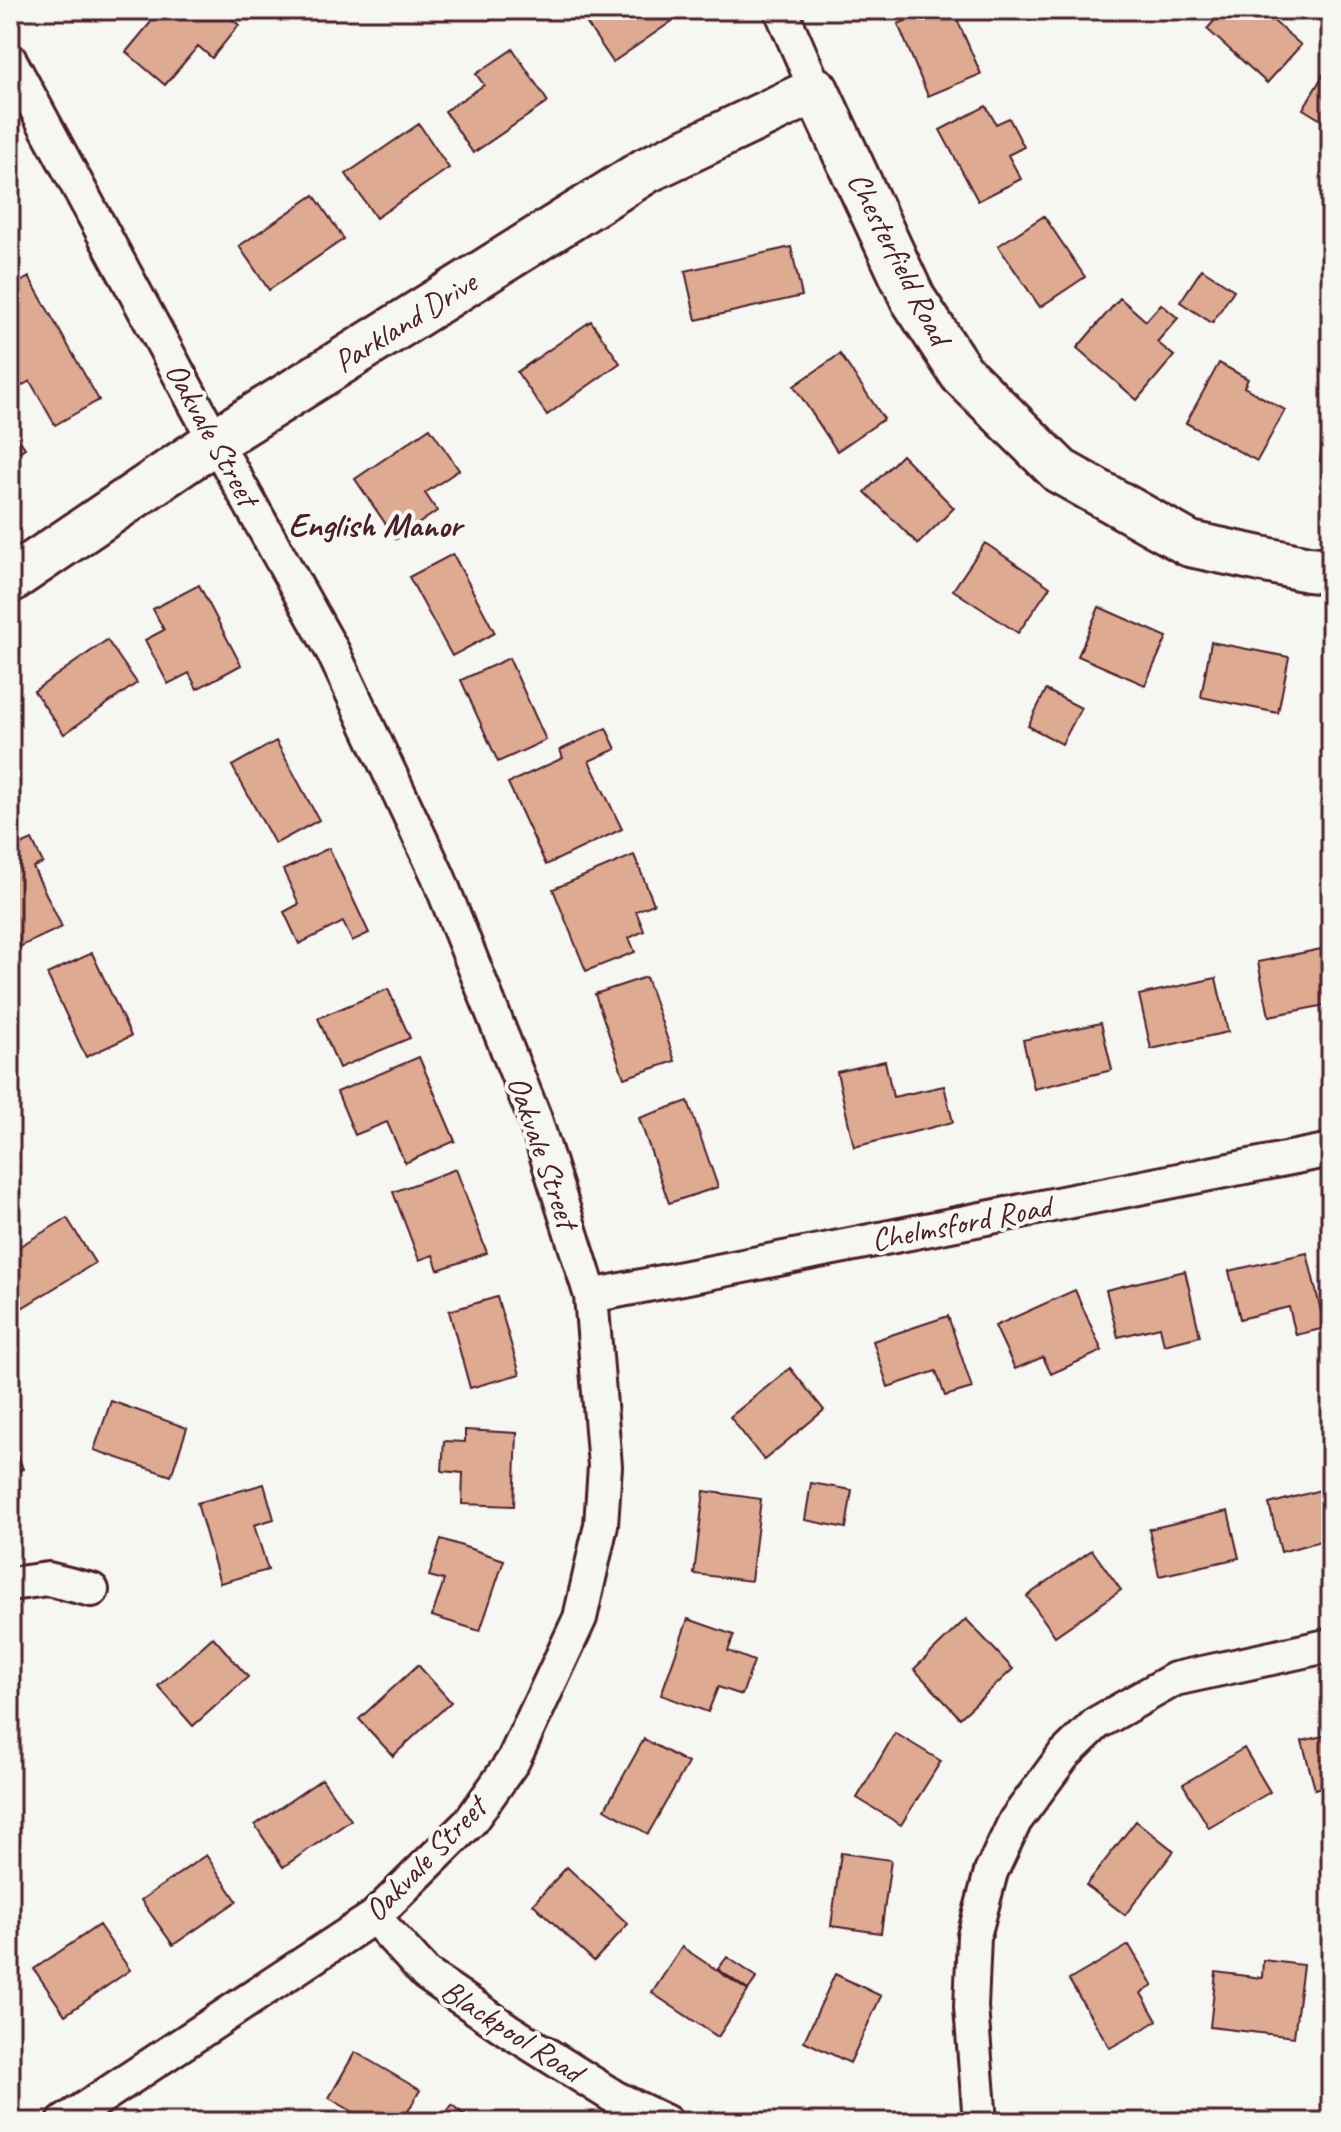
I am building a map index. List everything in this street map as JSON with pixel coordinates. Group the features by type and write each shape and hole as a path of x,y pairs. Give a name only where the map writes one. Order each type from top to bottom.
{"street":[{"name":"Chesterfield Road","path":"781,10 913,299 962,374 1060,471 1190,544 1331,571"},
{"name":"Oakvale Street","path":"10,60 215,441 333,652 438,876 535,1119 591,1296 605,1466 601,1525 580,1618 513,1761 470,1822 374,1917 64,2122"},
{"name":"Parkland Drive","path":"10,580 215,441 647,170 816,90"},
{"name":"Chelmsford Road","path":"591,1296 1331,1150"},
{"path":"10,1584 48,1579 92,1590"},
{"path":"980,2122 971,2007 974,1936 991,1872 1015,1821 1063,1756 1097,1723 1175,1679 1331,1645"},
{"name":"Blackpool Road","path":"374,1917 426,1974 616,2098 666,2122"}],"building":[{"path":"161,10 221,10 239,25 212,58 198,46 165,85 126,52"},
{"path":"594,10 673,10 678,17 613,62 583,18"},
{"path":"931,10 953,10 981,74 928,96 898,24"},
{"path":"1224,10 1261,10 1301,45 1267,83 1207,29"},
{"path":"513,49 548,102 473,153 445,111 484,85 476,74"},
{"path":"1331,62 1331,126 1303,109"},
{"path":"986,106 996,124 1009,118 1024,147 1008,155 1021,179 978,201 940,130"},
{"path":"419,124 449,168 376,218 346,174"},
{"path":"314,195 344,239 269,290 239,246"},
{"path":"1044,216 1085,277 1040,307 998,246"},
{"path":"791,247 802,296 696,320 685,271"},
{"path":"1202,269 1234,290 1212,323 1180,302"},
{"path":"29,277 99,400 55,425 30,381 18,388 10,375 10,288"},
{"path":"1120,298 1146,321 1161,304 1178,318 1157,342 1174,356 1137,400 1077,348"},
{"path":"591,321 620,363 547,415 517,372"},
{"path":"840,354 884,419 837,451 794,386"},
{"path":"1219,363 1248,379 1244,387 1285,410 1257,461 1186,423"},
{"path":"1328,386 1331,387 1331,462 1320,461"},
{"path":"10,426 25,448 10,458"},
{"path":"430,428 459,470 425,493 437,511 396,539 355,479"},
{"path":"902,455 954,508 918,544 865,492"},
{"path":"985,543 1050,587 1018,633 953,590"},
{"path":"453,554 495,633 452,656 409,577"},
{"path":"199,585 241,665 197,689 189,673 168,684 145,640 164,630 153,609"},
{"path":"1099,607 1167,637 1145,685 1078,656"},
{"path":"107,640 137,683 64,734 34,691"},
{"path":"1211,642 1289,657 1278,713 1201,697"},
{"path":"509,658 546,740 498,762 461,680"},
{"path":"1046,690 1081,708 1062,744 1028,726"},
{"path":"606,728 616,749 589,761 622,829 546,865 508,783 563,758 560,750"},
{"path":"276,741 319,820 275,844 232,766"},
{"path":"32,840 43,863 33,867 62,927 15,949 10,938 10,850"},
{"path":"329,848 369,933 352,941 343,922 299,944 284,912 299,904 283,870"},
{"path":"634,855 654,904 636,911 644,931 629,938 635,952 586,971 553,889"},
{"path":"1331,947 1331,1004 1269,1016 1258,962"},
{"path":"92,953 131,1036 86,1057 47,974"},
{"path":"646,977 675,1061 624,1078 595,994"},
{"path":"1216,978 1228,1032 1151,1049 1139,995"},
{"path":"388,989 410,1038 339,1068 318,1018"},
{"path":"1101,1023 1112,1070 1034,1089 1023,1040"},
{"path":"419,1057 455,1141 405,1163 387,1122 355,1135 337,1092"},
{"path":"885,1061 893,1097 944,1086 953,1122 854,1147 837,1072"},
{"path":"688,1101 718,1187 669,1203 639,1118"},
{"path":"456,1169 487,1253 438,1270 433,1255 419,1260 393,1192"},
{"path":"67,1218 95,1263 20,1309 10,1292 10,1252"},
{"path":"1307,1253 1325,1328 1296,1335 1289,1307 1240,1319 1229,1271"},
{"path":"1185,1271 1200,1336 1164,1345 1160,1327 1118,1337 1106,1290"},
{"path":"1075,1290 1102,1351 1051,1374 1043,1357 1015,1369 995,1326"},
{"path":"497,1297 520,1374 470,1388 449,1311"},
{"path":"948,1316 972,1388 945,1396 936,1371 888,1387 873,1341"},
{"path":"790,1368 824,1410 764,1460 730,1417"},
{"path":"111,1401 187,1428 171,1476 94,1450"},
{"path":"465,1430 517,1433 514,1506 462,1504 463,1473 442,1471 444,1441 465,1442"},
{"path":"10,1434 23,1469 10,1473"},
{"path":"811,1483 852,1490 846,1528 805,1520"},
{"path":"264,1484 274,1519 254,1525 268,1570 220,1583 197,1503"},
{"path":"1331,1487 1331,1538 1281,1552 1269,1504"},
{"path":"704,1491 761,1499 751,1581 694,1574"},
{"path":"1228,1511 1239,1558 1159,1576 1149,1529"},
{"path":"441,1539 504,1560 480,1631 432,1616 444,1580 429,1576"},
{"path":"1092,1550 1121,1590 1055,1636 1027,1596"},
{"path":"688,1619 734,1635 728,1651 754,1661 742,1695 718,1687 708,1712 661,1695"},
{"path":"966,1619 1013,1669 960,1718 914,1669"},
{"path":"213,1637 248,1677 193,1726 158,1686"},
{"path":"418,1665 451,1702 393,1756 359,1719"},
{"path":"895,1733 941,1761 901,1825 857,1798"},
{"path":"1331,1734 1331,1784 1315,1789 1302,1741"},
{"path":"644,1739 688,1763 648,1834 605,1809"},
{"path":"1244,1748 1270,1792 1209,1828 1183,1784"},
{"path":"322,1779 351,1820 283,1867 255,1825"},
{"path":"1136,1821 1174,1851 1125,1915 1086,1885"},
{"path":"841,1853 891,1860 881,1933 831,1926"},
{"path":"206,1855 237,1901 173,1945 141,1900"},
{"path":"567,1867 628,1924 594,1961 533,1904"},
{"path":"99,1925 130,1970 65,2015 34,1969"},
{"path":"1129,1945 1153,1986 1141,1993 1157,2021 1110,2048 1069,1980"},
{"path":"682,1947 748,1991 718,2037 652,1993"},
{"path":"727,1957 757,1977 748,1990 718,1969"},
{"path":"1263,1960 1303,1965 1294,2037 1210,2027 1216,1972 1262,1978"},
{"path":"835,1974 881,1996 850,2063 804,2041"},
{"path":"355,2052 420,2090 402,2122 371,2122 329,2098"},
{"path":"452,2105 474,2122 439,2122"}],"district":[{"name":"English Manor","path":"375,524"}]}
